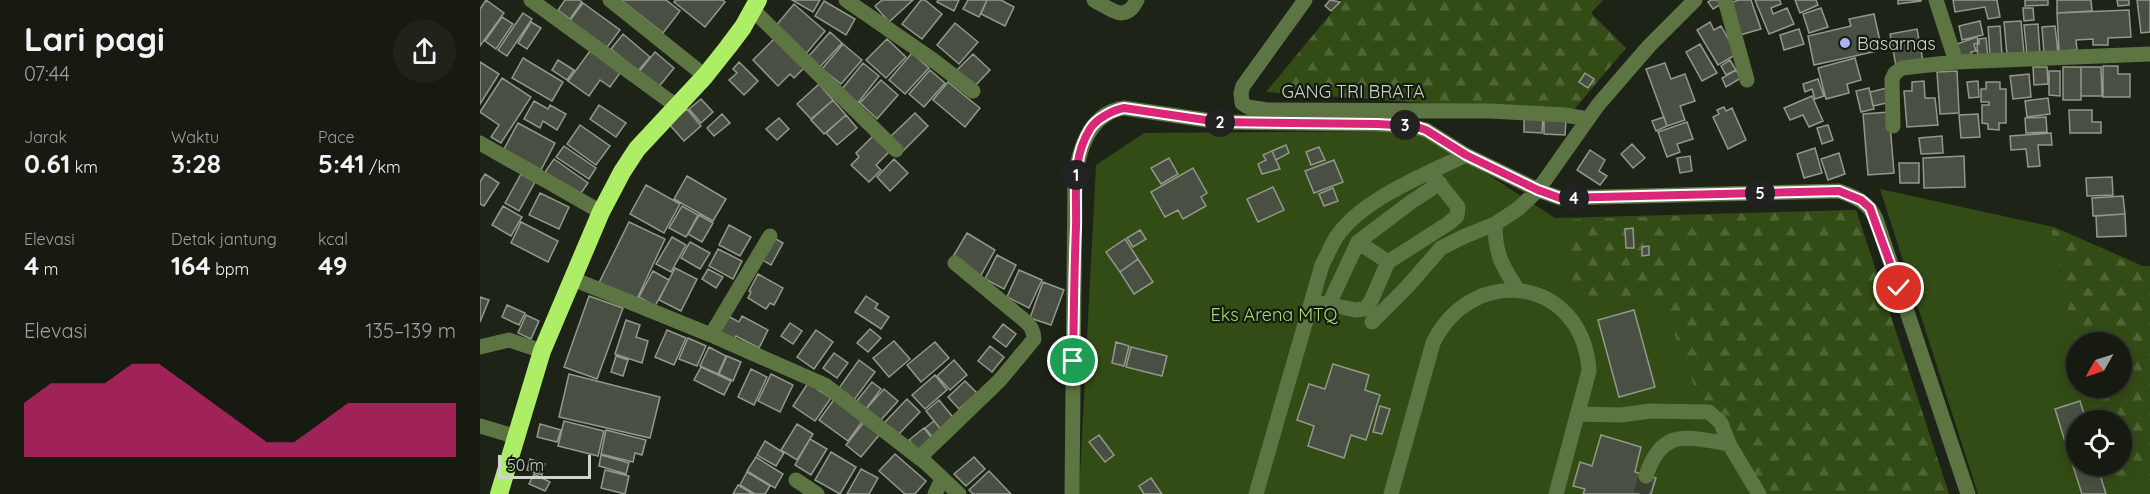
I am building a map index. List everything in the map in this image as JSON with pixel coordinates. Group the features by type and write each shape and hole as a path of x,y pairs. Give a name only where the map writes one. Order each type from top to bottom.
{"highway":[{"path":"499,494 542,351 601,212 622,172 637,149 675,105 705,76 743,27 756,5"}],"street":[{"path":"531,0 675,105"},
{"path":"610,0 705,76"},
{"path":"846,0 933,60 973,91"},
{"path":"1094,0 1114,12 1122,13 1128,12 1137,0"},
{"name":"GANG TRI BRATA","path":"1305,0 1243,86 1242,103 1248,107 1267,110 1491,111 1565,115 1588,119"},
{"path":"1372,322 1441,248 1495,224 1519,208 1538,190 1598,105 1649,46 1695,0"},
{"path":"1725,0 1747,80"},
{"path":"1936,0 1956,62"},
{"path":"756,5 896,150"},
{"path":"1893,126 1892,85 1895,72 1902,68 1956,62 2150,54"},
{"path":"1072,494 1077,162 1092,126 1112,112 1124,108 1219,122 1399,124 1426,130 1466,155 1538,190 1560,198 1839,191 1861,200 1870,208 1876,219 1968,494"},
{"path":"480,143 601,212"},
{"path":"1329,304 1358,242 1411,202 1435,178 1466,155"},
{"path":"1313,301 1356,310 1365,309 1371,301 1388,262 1457,216 1458,207 1435,178"},
{"path":"1256,494 1322,266 1336,237 1357,214 1406,184 1435,178"},
{"path":"1495,224 1498,256 1518,290"},
{"path":"711,335 770,236"},
{"path":"1358,242 1388,262"},
{"path":"919,458 1000,380 1034,339 1034,333 1024,320 955,263"},
{"path":"573,279 711,335 825,385 926,463 959,494"},
{"path":"1390,494 1433,343 1441,327 1466,305 1506,289 1538,294 1553,303 1577,326 1585,341 1590,371 1556,494"},
{"path":"480,347 509,340 542,351"},
{"path":"1578,414 1584,416 1651,411 1709,412 1721,423 1729,444 1759,494"},
{"path":"480,426 517,437"},
{"path":"1646,476 1652,459 1661,446 1678,438 1729,444"},
{"path":"936,494 942,479"},
{"path":"796,480 817,494"}],"green space":[{"path":"1342,0 1603,0 1591,13 1626,48 1571,113 1266,92"},
{"name":"Eks Arena MTQ","path":"1421,131 1555,218 1856,210 1949,494 1079,494 1096,165 1144,133"},
{"path":"1880,189 2054,227 2143,266 2150,266 2150,494 1978,494"},
{"path":"1856,210 1949,494 1764,494 1699,398 1662,302 1575,294 1562,220"},
{"path":"2051,228 2139,267 2150,267 2150,481 2105,480 2104,476 2132,476 2132,410 2090,410 2087,398 2132,398 2132,332 2073,332"}],"building":[{"path":"486,0 504,13 480,46 480,9"},
{"path":"565,0 582,2 570,19 558,10"},
{"path":"621,0 666,0 680,11 663,33"},
{"path":"676,0 723,0 725,2 705,27 674,2"},
{"path":"792,0 820,0 813,12"},
{"path":"882,0 913,0 889,22 875,6"},
{"path":"921,0 925,0 942,14 922,39 902,24"},
{"path":"938,0 959,0 954,11 937,2"},
{"path":"968,0 987,0 979,17 963,9"},
{"path":"987,0 1001,0 1014,7 1005,26 981,14"},
{"path":"1330,0 1340,2 1331,11 1325,6"},
{"path":"1721,0 1723,3 1713,9 1708,2"},
{"path":"1751,0 1761,29 1740,35 1729,3"},
{"path":"1755,0 1780,0 1781,4 1771,8 1773,14 1787,8 1794,24 1769,34"},
{"path":"1795,0 1816,0 1818,5 1800,13"},
{"path":"1898,0 1921,0 1921,1 1898,4"},
{"path":"1953,0 1997,0 2000,17 1988,19 1985,7 1955,12"},
{"path":"2025,0 2048,0 2048,5 2025,6"},
{"path":"2057,0 2091,0 2092,11 2057,13"},
{"path":"2117,0 2129,0 2129,5 2118,6"},
{"path":"2137,0 2150,0 2150,32 2141,33"},
{"path":"824,1 855,19 846,35 815,16"},
{"path":"583,3 620,30 605,50 568,23"},
{"path":"794,4 825,31 805,55 774,28"},
{"path":"1821,8 1828,27 1809,33 1803,14"},
{"path":"2023,8 2033,8 2034,20 2024,21"},
{"path":"2129,10 2131,37 2108,38 2108,45 2093,45 2093,39 2076,40 2077,50 2059,51 2057,13"},
{"path":"523,13 532,19 507,56 498,50"},
{"name":"Basarnas","path":"1874,14 1882,50 1814,65 1808,36 1851,26 1849,19"},
{"path":"502,17 513,24 496,49 485,41"},
{"path":"1980,21 1983,35 1962,40 1959,26"},
{"path":"2021,21 2024,53 2007,55 2004,22"},
{"path":"531,22 541,28 527,49 518,43"},
{"path":"1710,22 1714,30 1721,26 1737,54 1718,65 1697,30"},
{"path":"955,23 978,42 959,64 937,45"},
{"path":"2038,24 2040,54 2027,55 2024,25"},
{"path":"2000,26 2002,55 1990,55 1988,27"},
{"path":"2055,26 2058,53 2044,54 2042,27"},
{"path":"1799,29 1804,44 1784,50 1780,35"},
{"path":"1917,29 1923,61 1896,66 1890,34"},
{"path":"830,32 842,43 819,68 808,57"},
{"path":"623,34 650,57 638,71 611,49"},
{"path":"776,37 806,66 794,78 790,74 778,86 753,60"},
{"path":"1977,37 1978,43 1974,44 1976,51 1971,52 1972,58 1960,55 1957,44"},
{"path":"1986,38 1988,58 1978,59 1977,44 1979,44 1979,39"},
{"path":"887,39 906,57 886,78 866,60"},
{"path":"843,44 862,60 841,84 822,69"},
{"path":"1700,44 1717,73 1702,81 1686,52"},
{"path":"590,51 620,73 610,87 600,80 589,96 568,81"},
{"path":"655,52 674,68 657,89 638,73"},
{"path":"912,53 929,68 905,94 889,80"},
{"path":"973,54 990,70 973,88 956,71"},
{"path":"523,58 563,82 552,101 512,78"},
{"path":"1855,58 1861,80 1847,84 1849,93 1826,99 1818,68"},
{"path":"558,60 574,70 567,80 552,70"},
{"path":"1730,60 1736,70 1726,75 1721,66"},
{"path":"480,62 499,74 480,104"},
{"path":"739,62 758,81 744,95 729,80 737,73 733,69"},
{"path":"863,63 879,76 858,103 842,89"},
{"path":"1665,63 1671,79 1685,74 1695,101 1680,106 1685,120 1667,126 1646,69"},
{"path":"2103,66 2118,66 2118,74 2130,74 2130,97 2103,97"},
{"path":"2033,67 2047,67 2048,84 2034,85"},
{"path":"2063,67 2081,67 2081,100 2063,100"},
{"path":"2081,67 2101,67 2102,96 2081,96"},
{"path":"930,70 945,83 924,107 909,94"},
{"path":"1736,70 1741,78 1726,87 1722,78"},
{"path":"1957,71 1959,113 1940,114 1937,72"},
{"path":"2049,71 2060,71 2060,96 2049,95"},
{"path":"1585,73 1594,79 1588,88 1579,82"},
{"path":"2029,74 2031,97 2013,99 2010,76"},
{"path":"502,78 531,97 501,143 491,137 499,125 480,112"},
{"path":"1818,79 1824,96 1815,99 1812,89 1805,92 1803,84"},
{"path":"881,80 898,95 877,119 860,103"},
{"path":"1924,81 1925,98 1935,98 1938,125 1907,127 1904,91 1912,91 1912,82"},
{"path":"1978,81 1979,97 1969,98 1967,82"},
{"path":"948,82 980,108 965,127 933,100"},
{"path":"1986,82 2000,82 2000,89 2006,89 2006,123 1999,123 1999,130 1988,129 1988,124 1982,123 1982,105 1989,105 1989,102 1981,102 1981,89 1986,89"},
{"path":"819,84 833,100 811,119 797,104"},
{"path":"1869,88 1874,109 1861,112 1856,91"},
{"path":"1887,88 1891,102 1873,106 1870,92"},
{"path":"1812,96 1823,121 1809,127 1803,115 1790,120 1784,108"},
{"path":"2048,98 2050,114 2027,117 2025,101"},
{"path":"701,99 713,112 701,123 689,109"},
{"path":"833,100 846,115 824,134 811,120"},
{"path":"534,101 548,109 550,105 566,114 557,130 543,121 540,128 524,119"},
{"path":"599,105 626,123 616,137 590,119"},
{"path":"1724,107 1726,111 1732,108 1746,140 1728,149 1713,117 1719,114 1717,110"},
{"path":"687,109 701,126 684,141 669,124"},
{"path":"2069,110 2092,110 2092,122 2101,122 2101,133 2070,133"},
{"path":"1889,112 1894,173 1868,175 1863,114"},
{"path":"915,113 928,126 903,151 889,138"},
{"path":"722,114 730,123 714,136 707,128"},
{"path":"1978,114 1980,137 1961,138 1959,115"},
{"path":"846,115 857,128 837,145 826,133"},
{"path":"1524,117 1543,118 1542,133 1524,132"},
{"path":"1664,117 1667,126 1656,131 1652,121"},
{"path":"2046,117 2047,132 2026,133 2025,118"},
{"path":"779,118 789,129 777,140 766,129"},
{"path":"1544,119 1566,120 1565,135 1544,134"},
{"path":"1687,122 1693,139 1677,144 1680,152 1667,157 1658,132"},
{"path":"518,123 555,143 541,170 504,149"},
{"path":"580,125 610,146 596,165 567,144"},
{"path":"1828,125 1833,140 1822,144 1817,128"},
{"path":"2051,133 2052,145 2038,145 2040,166 2028,167 2026,149 2011,150 2010,136"},
{"path":"873,136 889,152 876,165 881,170 869,182 851,165 859,157 856,153"},
{"path":"1942,136 1943,153 1921,154 1919,138"},
{"path":"1632,144 1645,158 1633,168 1621,154"},
{"path":"1286,145 1289,153 1276,160 1272,151"},
{"path":"564,146 596,168 589,179 556,157"},
{"path":"1319,147 1325,160 1311,165 1306,152"},
{"path":"1815,148 1822,173 1804,178 1797,154"},
{"path":"1590,150 1605,160 1599,171 1607,176 1600,185 1577,170"},
{"path":"1272,151 1280,169 1262,174 1258,164 1266,160 1263,155"},
{"path":"1839,153 1845,174 1828,180 1821,159"},
{"path":"1690,156 1692,171 1680,173 1677,158"},
{"path":"1964,156 1965,187 1924,188 1923,158"},
{"path":"1169,158 1178,174 1161,184 1151,168"},
{"path":"554,159 588,183 579,196 545,172"},
{"path":"894,159 908,173 890,191 877,177"},
{"path":"1334,160 1343,182 1314,193 1305,171"},
{"path":"1899,163 1919,163 1919,183 1900,183"},
{"path":"1193,168 1207,193 1201,197 1206,206 1183,219 1178,210 1165,217 1151,192"},
{"path":"485,174 499,183 484,206 480,204 480,182"},
{"path":"521,174 535,182 519,211 505,203"},
{"path":"687,176 726,199 713,221 674,199"},
{"path":"2112,177 2113,195 2087,196 2086,178"},
{"path":"646,185 680,204 664,233 630,214"},
{"path":"1273,187 1284,210 1258,222 1247,199"},
{"path":"1333,188 1338,201 1324,206 1319,194"},
{"path":"540,193 569,207 559,229 529,215"},
{"path":"2123,196 2125,214 2093,216 2092,198"},
{"path":"503,206 522,217 511,236 492,225"},
{"path":"682,206 698,215 686,237 669,228"},
{"path":"2125,214 2126,236 2097,237 2096,216"},
{"path":"699,215 713,223 702,242 688,234"},
{"path":"521,222 558,241 548,262 511,243"},
{"path":"629,222 665,239 636,301 599,283"},
{"path":"729,225 751,237 740,256 719,245"},
{"path":"1633,228 1634,248 1626,248 1625,229"},
{"path":"1140,230 1146,239 1133,247 1127,238"},
{"path":"967,233 995,250 980,277 951,260"},
{"path":"771,236 783,243 771,265 759,258"},
{"path":"672,237 686,245 671,272 656,264"},
{"path":"1125,239 1138,259 1120,272 1106,252"},
{"path":"690,242 710,253 700,269 681,258"},
{"path":"1649,246 1649,255 1642,256 1642,247"},
{"path":"718,249 742,261 733,279 709,266"},
{"path":"997,255 1016,265 1004,289 985,279"},
{"path":"1138,259 1153,282 1134,294 1120,272"},
{"path":"675,268 697,279 681,311 659,300"},
{"path":"708,269 723,277 716,288 702,279"},
{"path":"1019,270 1042,280 1029,308 1007,297"},
{"path":"653,271 669,280 655,306 639,297"},
{"path":"758,274 783,288 774,305 770,303 766,309 748,298"},
{"path":"1043,282 1064,290 1051,325 1030,318"},
{"path":"589,296 623,308 597,379 564,367"},
{"path":"866,296 878,304 875,308 889,317 881,329 855,312"},
{"path":"480,297 489,300 480,322"},
{"path":"507,305 525,313 519,325 502,317"},
{"path":"1634,310 1655,387 1619,397 1598,320"},
{"path":"526,315 539,321 531,339 518,333"},
{"path":"728,316 739,322 742,316 768,330 759,348 736,336 734,340 720,332"},
{"path":"626,320 640,325 636,337 648,341 642,363 615,354"},
{"path":"790,323 802,331 793,344 781,336"},
{"path":"1003,324 1016,334 1006,347 993,337"},
{"path":"870,329 881,338 868,352 857,343"},
{"path":"667,330 686,338 674,365 655,357"},
{"path":"816,330 833,342 814,369 797,357"},
{"path":"688,338 706,346 697,366 679,359"},
{"path":"894,341 910,359 889,377 873,358"},
{"path":"935,342 949,358 921,382 907,365"},
{"path":"1116,342 1129,346 1124,366 1112,363"},
{"path":"990,346 1004,357 992,372 978,361"},
{"path":"709,347 726,356 718,374 700,366"},
{"path":"1131,347 1167,356 1162,376 1126,367"},
{"path":"834,353 848,363 837,378 823,368"},
{"path":"616,356 628,360 623,376 611,372"},
{"path":"727,356 741,362 733,381 719,374"},
{"path":"859,360 875,372 854,400 839,388"},
{"path":"954,360 967,375 950,390 937,376"},
{"path":"1333,364 1369,375 1365,390 1380,395 1366,440 1351,435 1344,458 1308,446 1314,426 1297,420 1309,384 1325,389"},
{"path":"701,367 731,381 724,395 694,380"},
{"path":"751,369 767,377 754,405 738,397"},
{"path":"569,374 660,397 650,438 559,417"},
{"path":"771,374 793,385 780,412 758,401"},
{"path":"935,375 947,390 925,409 912,395"},
{"path":"965,381 977,393 959,409 948,397"},
{"path":"872,382 881,389 865,410 856,402"},
{"path":"808,383 831,398 815,421 793,406"},
{"path":"884,389 898,401 880,421 866,409"},
{"path":"835,398 864,419 848,441 819,420"},
{"path":"907,399 920,412 897,436 884,423"},
{"path":"939,400 956,421 943,432 926,411"},
{"path":"2080,401 2083,410 2066,410 2066,445 2055,409"},
{"path":"1380,406 1390,409 1382,434 1373,432"},
{"path":"564,421 604,431 598,456 558,446"},
{"path":"865,421 880,434 861,457 846,445"},
{"path":"934,421 944,433 935,440 925,428"},
{"path":"540,424 561,430 557,442 537,437"},
{"path":"797,424 813,434 797,460 781,450"},
{"path":"924,428 935,442 921,454 909,440"},
{"path":"606,430 646,440 642,455 635,453 633,462 601,454"},
{"path":"1099,435 1114,455 1105,462 1089,442"},
{"path":"1601,435 1641,447 1635,472 1656,478 1651,494 1583,494 1585,489 1573,486 1580,462 1592,466"},
{"path":"810,439 827,449 811,475 795,465"},
{"path":"765,441 784,453 776,466 757,455"},
{"path":"831,452 856,467 840,494 815,480"},
{"path":"895,454 926,481 915,494 905,494 879,471"},
{"path":"601,455 629,463 626,474 599,466"},
{"path":"756,457 783,474 775,488 747,471"},
{"path":"974,457 985,469 966,486 954,474"},
{"path":"530,459 545,464 542,475 527,470"},
{"path":"861,469 878,478 869,494 847,494"},
{"path":"605,470 629,476 625,494 601,488"},
{"path":"989,471 1011,494 973,494 969,490"},
{"path":"747,472 770,486 765,494 755,494 740,485"},
{"path":"534,474 550,482 545,491 529,484"},
{"path":"2076,476 2100,476 2106,494 2082,494"},
{"path":"1151,478 1162,494 1144,494 1139,486"},
{"path":"738,485 753,494 733,494"}],"tunnel":[{"path":"1641,494 1646,476"}],"place":[{"name":"Basarnas","path":"1845,43"}],"route":[{"path":"1073,361 1077,162 1092,126 1112,112 1124,108 1219,122 1414,126 1426,130 1466,155 1538,190 1560,198 1839,191 1852,195 1870,208 1876,219 1899,288"}]}
